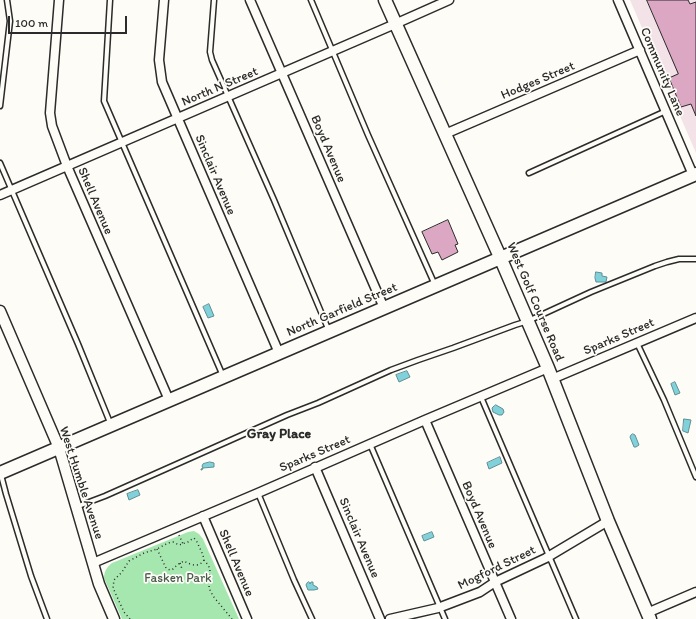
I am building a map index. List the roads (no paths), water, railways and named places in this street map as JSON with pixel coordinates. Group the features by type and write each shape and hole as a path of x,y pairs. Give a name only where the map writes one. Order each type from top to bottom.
{"main road":[{"name":"West Golf Course Road","path":"385,0 528,321 608,521 649,616"},
{"name":"North Garfield Street","path":"0,471 59,448 694,174"}],"street":[{"name":"Shell Avenue","path":"59,0 50,113 52,126 67,166 169,400"},
{"name":"Sinclair Avenue","path":"164,0 159,60 162,82 279,353"},
{"name":"Boyd Avenue","path":"250,0 384,308"},
{"name":"North N Street","path":"0,195 449,0"},
{"name":"Community Lane","path":"618,0 694,174"},
{"name":"Hodges Street","path":"445,134 640,50"},
{"name":"West Humble Avenue","path":"0,311 59,448 92,563 114,619"},
{"name":"Sparks Street","path":"552,379 695,320"},
{"name":"Sparks Street","path":"92,563 548,368"},
{"name":"Boyd Avenue","path":"425,420 511,619"},
{"name":"Sinclair Avenue","path":"315,467 380,619"},
{"name":"Shell Avenue","path":"203,516 247,619"},
{"name":"Mogford Street","path":"390,619 439,607 480,592 495,582 549,556 608,521"},
{"path":"649,616 696,592"}],"lane":[{"path":"0,106 10,21 7,0"},
{"path":"110,0 104,101 223,377"},
{"path":"214,0 210,52 212,60 329,331"},
{"path":"311,0 368,135 435,286"},
{"path":"528,173 666,111"},
{"path":"0,163 43,266 78,344 111,425"},
{"path":"76,507 105,496 391,370 528,321 591,292 655,266 679,259 696,259"},
{"path":"637,343 664,400 696,478"},
{"path":"481,396 576,619"},
{"path":"370,444 445,619"},
{"path":"0,471 30,576 47,619"},
{"path":"258,493 312,619"}],"water":[{"path":"596,272 602,273 602,276 607,277 606,282 596,282"},
{"path":"209,304 214,316 208,318 203,307"},
{"path":"407,371 410,377 399,382 396,375"},
{"path":"675,382 680,393 675,395 671,384"},
{"path":"496,405 503,409 504,412 502,415 493,412 492,408"},
{"path":"684,419 691,420 688,433 683,431"},
{"path":"633,434 635,435 639,445 636,447 634,447 630,437"},
{"path":"500,457 502,463 489,469 487,463"},
{"path":"210,462 214,463 214,467 203,468 203,464"},
{"path":"138,490 140,495 129,500 127,494"},
{"path":"432,532 434,537 424,541 422,536"},
{"path":"309,582 310,584 313,582 313,585 318,589 308,590 306,585"}],"district":[{"name":"Gray Place","path":"279,434"}],"park label":[{"name":"Fasken Park","path":"178,579"}]}
